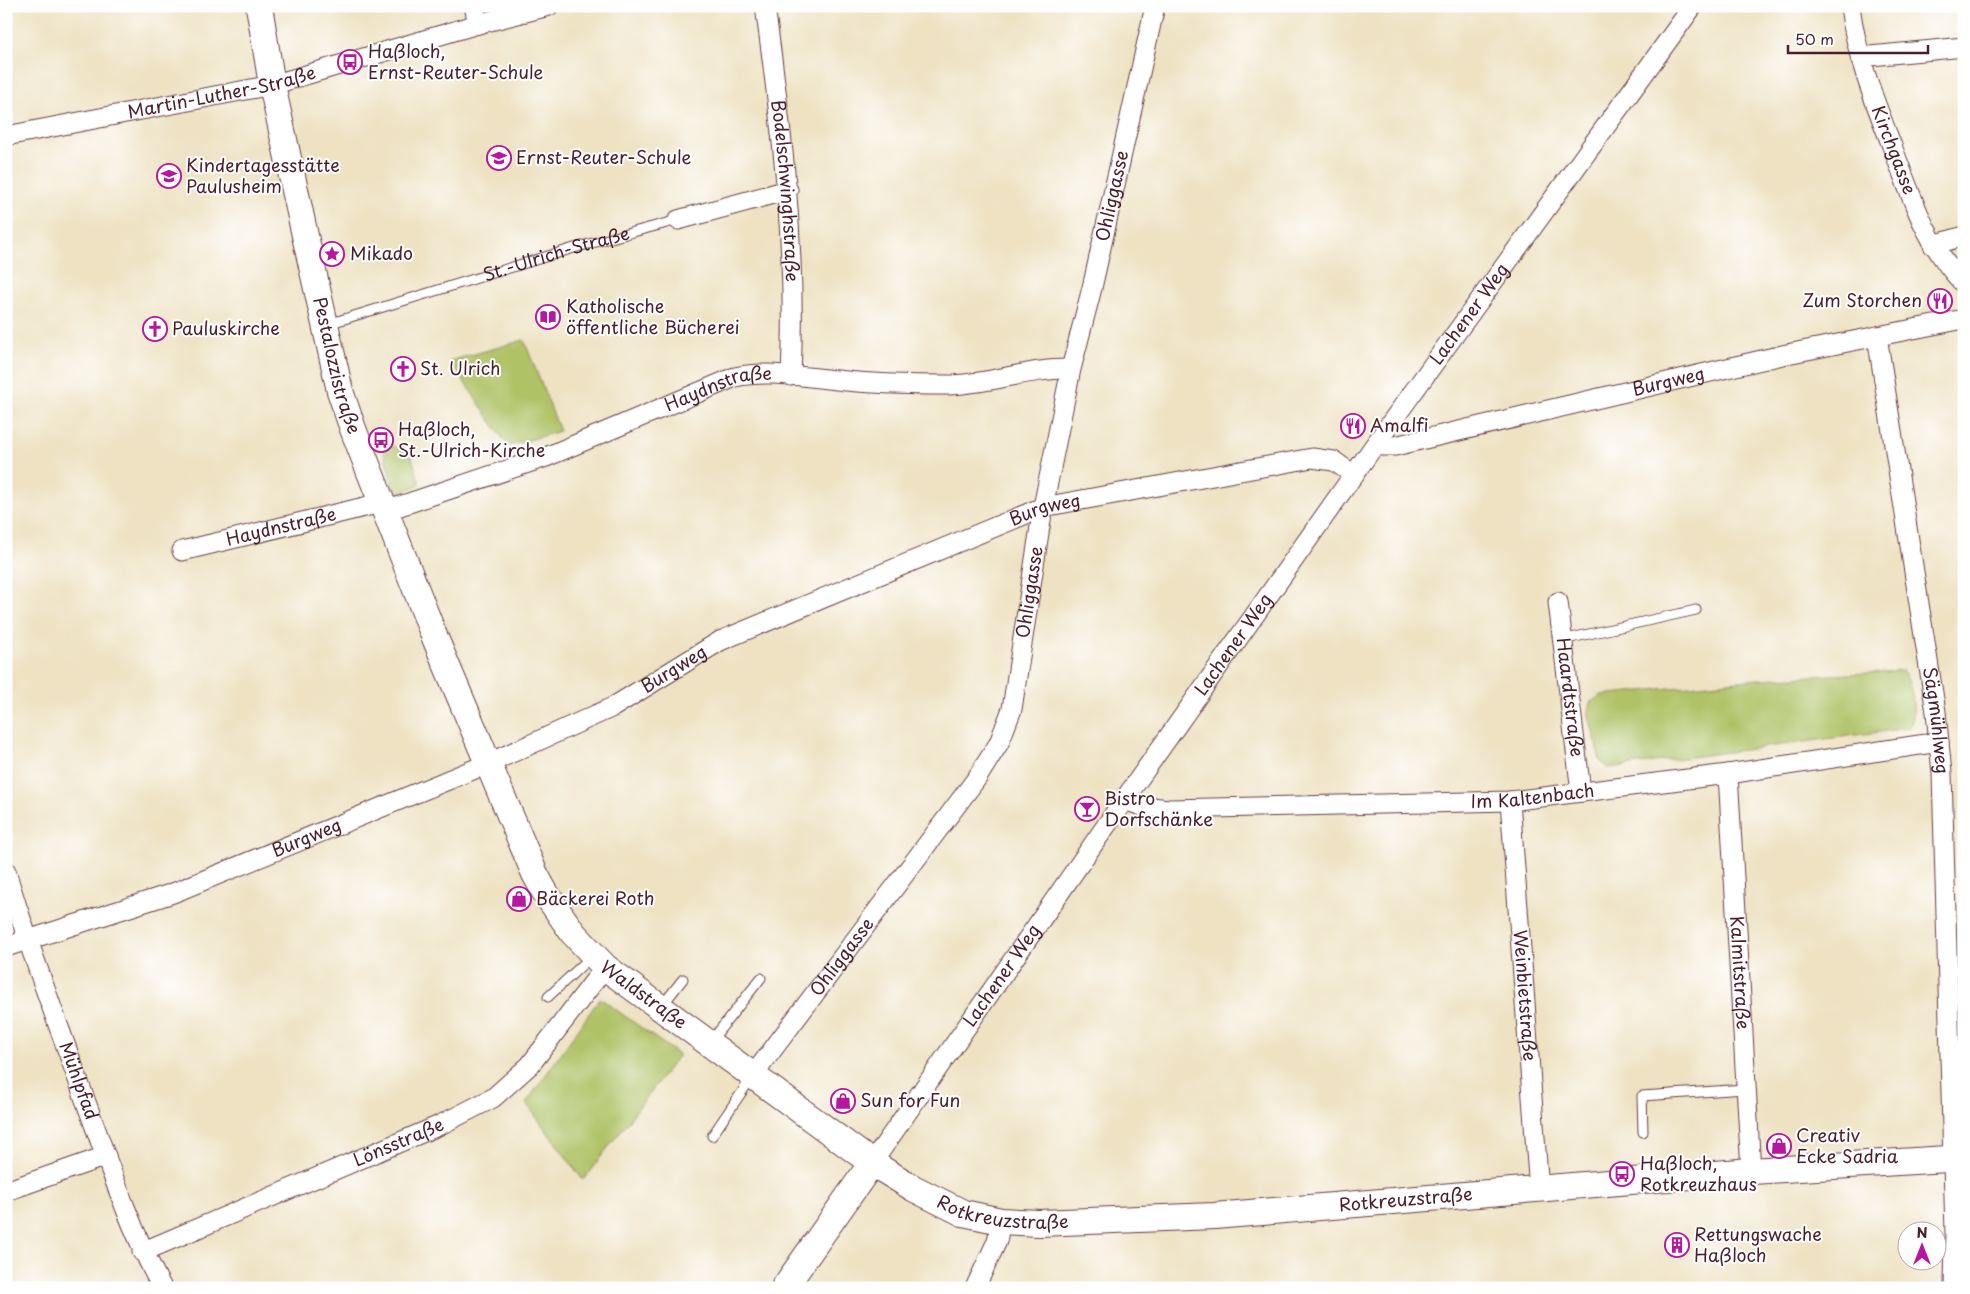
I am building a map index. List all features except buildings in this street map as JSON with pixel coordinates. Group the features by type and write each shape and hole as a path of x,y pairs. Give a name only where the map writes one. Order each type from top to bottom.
{"main road":[{"name":"Pestalozzistraße","path":"259,6 272,85 340,391 383,507 487,764"},
{"name":"Waldstraße","path":"487,764 546,894 573,933 599,961 752,1077 872,1163"},
{"name":"Rotkreuzstraße","path":"872,1163 945,1206 980,1218 1001,1221 1114,1221 1214,1216 1539,1191 1751,1171 1958,1159"},
{"name":"Lachener Weg","path":"784,1288 872,1163"}],"street":[{"name":"Martin-Luther-Straße","path":"6,136 272,85 476,15 549,6"},
{"name":"Bodelschwinghstraße","path":"765,6 788,190 792,270 791,376"},
{"name":"Ohliggasse","path":"752,1077 965,793 999,743 1012,709 1043,507 1070,369 1092,288 1155,6"},
{"name":"Lachener Weg","path":"872,1163 1124,800 1374,446 1693,6"},
{"name":"Kirchgasse","path":"1850,6 1866,77 1912,200 1933,245 1964,284"},
{"path":"1860,56 1964,47"},
{"name":"St.-Ulrich-Straße","path":"678,220 788,190"},
{"path":"1933,245 1964,236"},
{"name":"Burgweg","path":"1374,446 1395,446 1787,354 1964,319"},
{"name":"Sägmühlweg","path":"1877,336 1939,742 1958,1159 1959,1232 1954,1288"},
{"name":"Haydnstraße","path":"182,551 383,507 546,457 735,377 761,374 866,383 950,385 1051,369 1070,369"},
{"name":"Burgweg","path":"6,947 173,893 487,764 613,707 720,641 1043,507 1312,458 1334,460 1354,475"},
{"name":"Haardtstraße","path":"1558,602 1581,792"},
{"name":"Im Kaltenbach","path":"1124,800 1142,806 1169,809 1510,800 1728,774 1939,742"},
{"name":"Kalmitstraße","path":"1728,774 1751,1171"},
{"name":"Weinbietstraße","path":"1510,800 1539,1191"},
{"name":"Mühlpfad","path":"6,871 27,940 106,1156 142,1252 162,1288"},
{"name":"Lönsstraße","path":"142,1252 440,1125 493,1098 530,1065 599,961"},
{"path":"6,1192 106,1156"},
{"path":"975,1288 997,1241 1001,1221"}],"lane":[{"name":"St.-Ulrich-Straße","path":"325,325 574,248 678,220"},
{"path":"1562,640 1696,610"},
{"path":"548,997 599,961"},
{"path":"710,1044 761,978"},
{"path":"661,1007 683,979"},
{"path":"712,1136 752,1077"},
{"path":"1643,1132 1642,1096 1745,1089"}],"green space":[{"path":"524,340 560,431 508,446 450,361"},
{"path":"388,443 412,457 420,485 395,494 382,446"},
{"path":"1903,671 1909,683 1913,699 1913,716 1909,728 1609,768 1600,761 1588,711 1590,703 1601,695 1758,679"},
{"path":"600,998 679,1055 583,1180 526,1103"}],"place":[{"name":"Haßloch, Ernst-Reuter-Schule","path":"350,62"},
{"name":"Ernst-Reuter-Schule","path":"499,158"},
{"name":"Kindertagesstätte Paulusheim","path":"169,176"},
{"name":"Mikado","path":"332,254"},
{"name":"Zum Storchen","path":"1940,301"},
{"name":"Katholische öffentliche Bücherei","path":"548,317"},
{"name":"Pauluskirche","path":"155,329"},
{"name":"St. Ulrich","path":"403,369"},
{"name":"Amalfi","path":"1353,426"},
{"name":"Haßloch, St.-Ulrich-Kirche","path":"381,440"},
{"name":"Bistro Dorfschänke","path":"1087,809"},
{"name":"Bäckerei Roth","path":"519,899"},
{"name":"Sun for Fun","path":"843,1101"},
{"name":"Creativ Ecke Sadria","path":"1779,1146"},
{"name":"Haßloch, Rotkreuzhaus","path":"1622,1174"},
{"name":"Rettungswache Haßloch","path":"1677,1245"}]}
